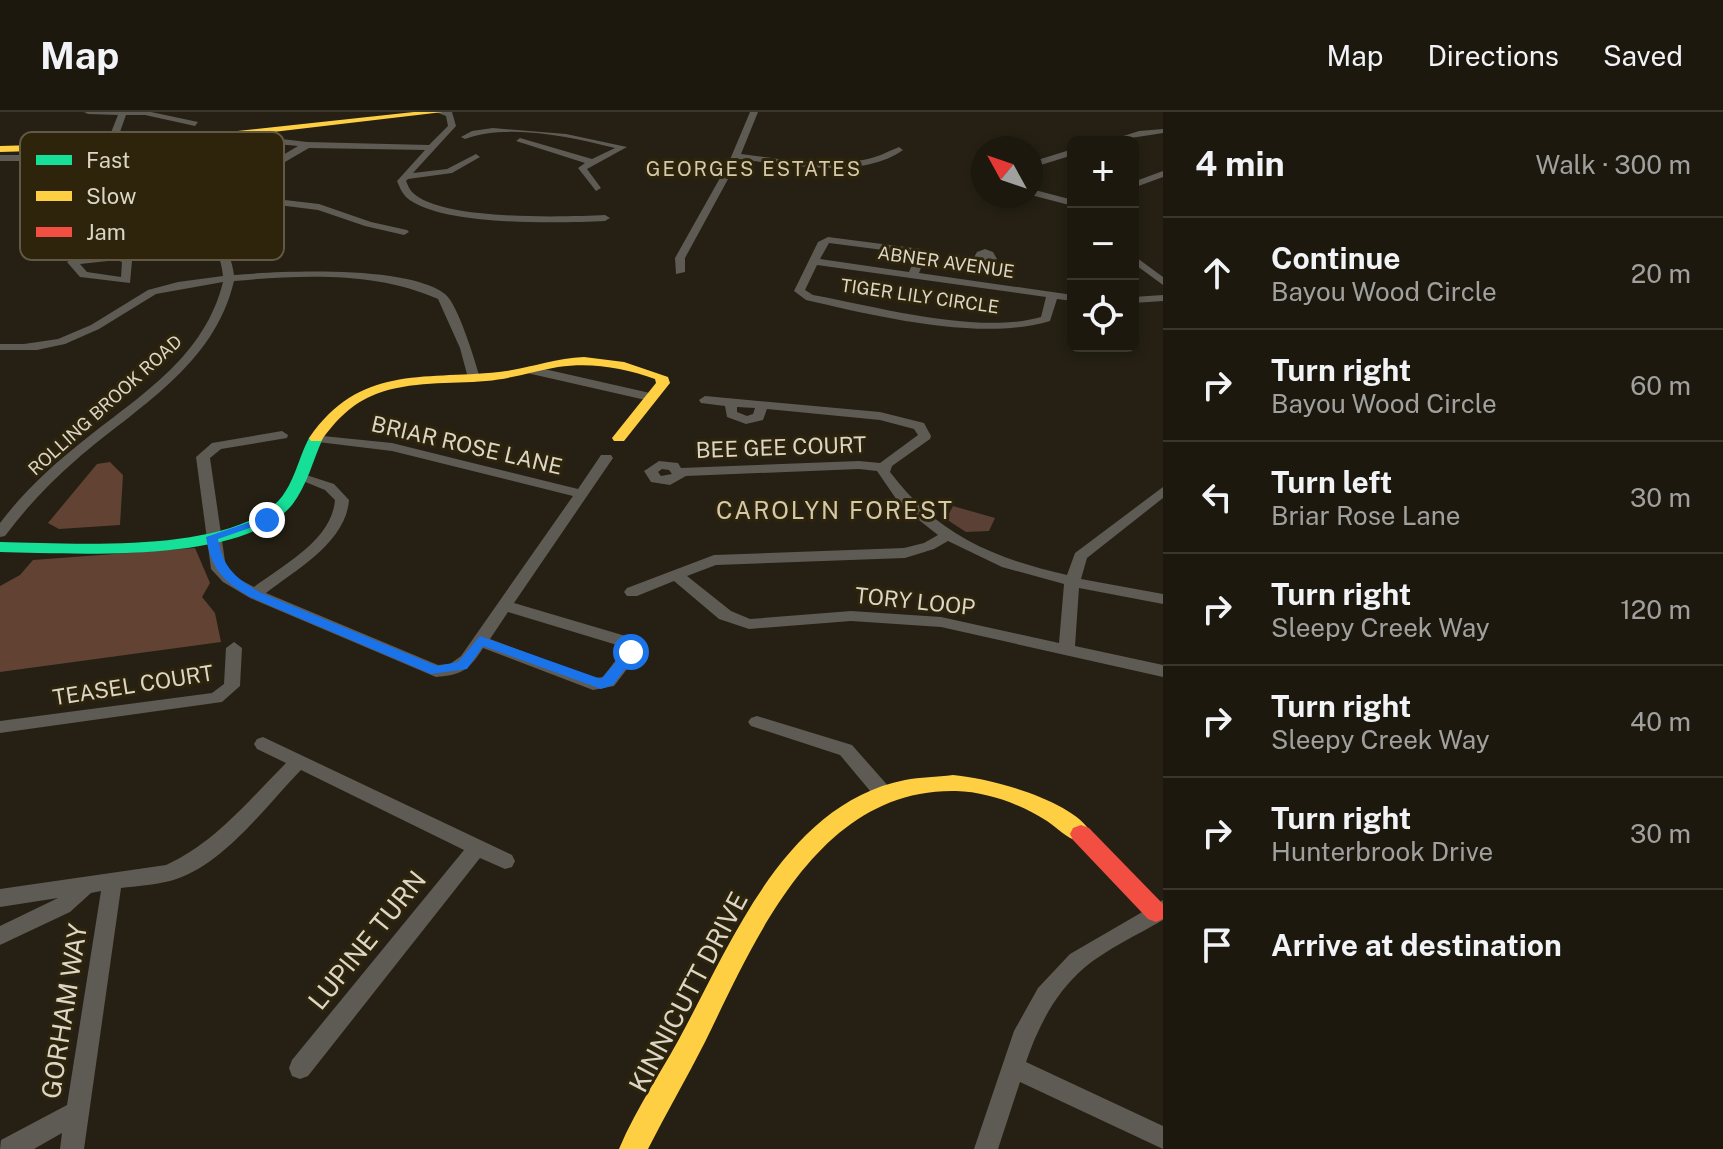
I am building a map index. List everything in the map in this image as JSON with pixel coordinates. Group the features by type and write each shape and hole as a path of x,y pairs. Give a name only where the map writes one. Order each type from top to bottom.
{"street":[{"path":"88,112 145,113 195,124"},
{"path":"208,132 383,112"},
{"path":"228,132 440,112"},
{"path":"440,112 434,115 444,133"},
{"path":"680,272 679,260 754,112"},
{"path":"116,132 123,113"},
{"path":"465,137 477,130 529,132 624,149 581,170 596,188"},
{"path":"1138,136 1163,131"},
{"path":"444,133 528,142 595,163"},
{"path":"444,133 404,177 401,183 405,191 442,208 484,216 550,220 605,218"},
{"path":"0,142 20,142"},
{"path":"284,143 433,148"},
{"path":"284,158 307,145"},
{"path":"0,149 20,148"},
{"path":"734,156 830,165 884,156 899,150"},
{"path":"1043,161 1067,154"},
{"path":"404,177 449,171 476,157"},
{"path":"1139,183 1163,174"},
{"path":"1043,195 1067,201"},
{"path":"284,203 319,207 368,224 404,232"},
{"path":"813,261 823,242 828,240 912,250 921,255 913,275"},
{"path":"98,260 72,262 84,275 126,281 151,293"},
{"path":"126,260 126,281"},
{"path":"226,260 229,280"},
{"name":"ABNER AVENUE","path":"813,261 1067,297"},
{"name":"TIGER LILY CIRCLE","path":"813,261 799,291 804,296 964,322 1030,326 1050,314 1052,296"},
{"path":"1139,263 1163,282"},
{"path":"976,284 981,265"},
{"path":"1151,272 1163,271"},
{"path":"0,347 27,347 71,338 151,293 229,280 343,276 433,291 446,302 474,378"},
{"name":"ROLLING BROOK ROAD","path":"0,533 40,486 195,350 217,320 229,280"},
{"path":"1139,301 1160,305"},
{"path":"0,547 129,546 212,537 253,527 279,512 330,417 363,394 396,384 474,378 576,361 656,375 663,383 619,438"},
{"path":"705,400 880,416 924,429 925,436 884,468 888,480 911,506 948,535 1006,562 1072,583 1163,599"},
{"path":"282,435 222,444 205,453 204,471 219,569 239,587 255,594 334,529 344,514 344,500 339,493 321,482 300,477"},
{"name":"BRIAR ROSE LANE","path":"255,594 436,671 454,670 467,660 581,494 392,447 318,438"},
{"path":"581,494 606,458"},
{"name":"BEE GEE COURT","path":"680,472 859,465 884,468"},
{"path":"1067,649 1076,566 1087,549 1163,491"},
{"name":"TORY LOOP","path":"632,592 714,560 905,553 929,546 948,535"},
{"name":"TORY LOOP","path":"675,574 725,615 749,624 823,616 904,618 979,629 1163,671"},
{"path":"480,641 593,684 608,682 631,652 623,641 505,606"},
{"name":"TEASEL COURT","path":"0,727 216,698 232,686 234,648"},
{"path":"757,722 846,750 883,793"},
{"path":"263,744 505,861"},
{"path":"0,898 169,873 200,859 297,763"},
{"name":"KINNICUTT DRIVE","path":"633,1149 757,913 811,849 843,820 883,793 942,782 971,784 1020,798 1044,809 1081,835 1160,910"},
{"name":"LUPINE TURN","path":"300,1068 477,848"},
{"name":"GORHAM WAY","path":"72,1149 112,882"},
{"path":"0,936 63,906 84,887"},
{"path":"986,1149 1025,1031 1046,995 1068,970 1160,910"},
{"path":"1012,1067 1163,1138"},
{"path":"10,1149 77,1112"}],"shaded area":[{"path":"110,462 123,475 120,525 59,529 48,523 97,464"},
{"path":"953,506 995,518 989,531 966,532 946,519"},
{"path":"195,548 210,583 202,597 215,613 221,642 0,672 0,586 20,575 33,560"}],"traffic: fast":[{"path":"0,547 151,546 230,534 262,522 284,504 316,438"}],"traffic: slow":[{"path":"255,132 439,112"},
{"path":"0,149 20,148"},
{"path":"316,438 332,416 351,401 373,391 397,384 506,375 571,361 624,366 661,377 663,383 619,438"},
{"path":"633,1149 764,906 792,866 824,832 861,806 904,788 953,783 987,787 1021,798 1081,834"}],"traffic: jam":[{"path":"1081,834 1156,912"}],"district":[{"name":"GEORGES ESTATES","path":"754,169"},
{"name":"CAROLYN FOREST","path":"835,510"}],"route":[{"path":"267,520 234,533 212,537 219,569 228,579 239,587 436,671 454,670 462,666 480,641 593,684 601,684 608,682 631,652"}]}
